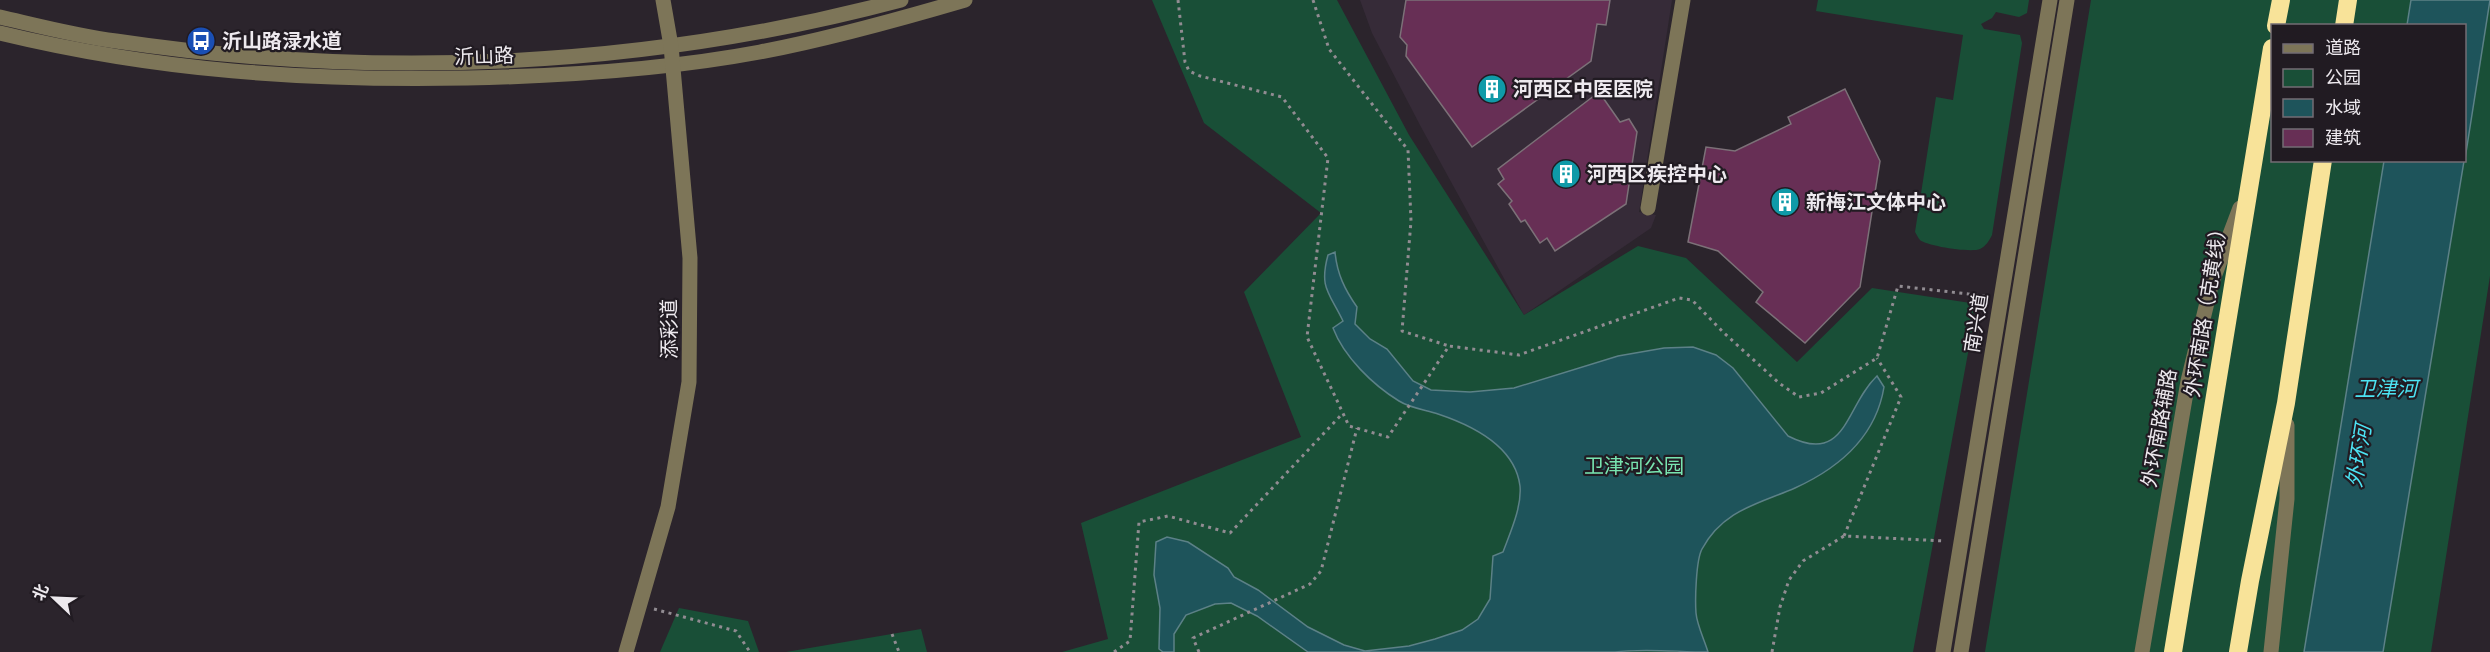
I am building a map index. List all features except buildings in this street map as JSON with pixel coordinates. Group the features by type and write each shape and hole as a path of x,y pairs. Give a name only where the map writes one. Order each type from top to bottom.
{"highway":[{"path":"2276,24 2281,0"},
{"path":"2344,24 2348,0"},
{"name":"外环南路（克黄线）","path":"2173,652 2271,54"},
{"path":"2238,652 2286,403 2323,162"}],"street":[{"name":"添彩道","path":"626,652 668,507 689,382 690,258 671,46 663,0"},
{"name":"沂山路","path":"0,17 114,41 180,50 340,62 497,61 671,46 795,27 901,0"},
{"name":"沂山路","path":"0,33 114,57 231,72 362,79 512,77 672,66 760,52 892,22 964,0"},
{"path":"1648,208 1683,0"},
{"name":"南兴道","path":"1942,652 2050,0"},
{"name":"南兴道","path":"1960,652 2067,0"},
{"name":"外环南路辅路","path":"2142,652 2188,381 2212,282 2250,183"},
{"path":"2271,652 2287,499 2286,403"}],"path":[{"path":"1178,0 1185,62 1189,71 1200,76 1282,97 1328,158 1307,337 1349,426 1388,436 1449,346"},
{"path":"1312,0 1329,49 1408,150 1411,221 1402,331 1449,346 1519,356 1679,298 1692,300 1771,376 1799,397 1821,393 1877,358 1898,285 2001,297"},
{"path":"1844,536 1901,397 1877,358"},
{"path":"1114,652 1130,641 1139,522 1168,516 1230,533 1343,413"},
{"path":"1199,652 1193,638 1310,584 1321,571 1357,428"},
{"path":"1772,652 1780,607 1789,580 1803,561 1844,536 1961,542"},
{"path":"641,605 736,631 750,652"},
{"path":"892,634 899,652"}],"shaded area":[{"path":"1360,0 1672,0 1639,212 1656,215 1651,228 1524,315 1372,33"}],"green space":[{"name":"卫津河公园","path":"1152,0 1337,0 1409,135 1524,315 1638,246 1686,258 1797,362 1872,288 1977,304 1913,652 1062,652 1108,639 1081,523 1301,437 1244,292 1321,213 1204,123"},
{"path":"1818,0 2029,0 2027,13 2019,17 1996,12 1992,18 1981,24 1984,29 2020,35 2022,43 1992,235 1982,248 1968,250 1940,247 1920,240 1915,232 1936,97 1953,100 1963,35 1816,11"},
{"path":"2091,0 2490,0 2490,276 2431,652 1985,652"},
{"path":"679,608 748,621 759,652 660,652"},
{"path":"921,629 927,652 786,652"}],"water":[{"path":"2411,0 2490,0 2466,153 2466,24 2407,24"},
{"name":"卫津河","path":"2384,162 2464,162 2383,652 2304,652"},
{"path":"1335,252 1342,281 1357,307 1355,324 1370,339 1387,349 1413,381 1431,390 1470,392 1514,388 1618,356 1664,348 1693,347 1716,355 1733,368 1788,436 1807,443 1822,444 1834,438 1843,428 1866,388 1877,376 1884,387 1880,405 1864,435 1853,448 1826,471 1795,488 1742,510 1720,525 1711,536 1700,554 1696,599 1699,627 1708,652 1649,650 1615,652 1308,652 1257,616 1231,603 1215,604 1186,615 1174,634 1174,652 1163,652 1159,649 1160,608 1154,575 1156,542 1167,537 1188,542 1228,568 1234,577 1258,590 1308,627 1344,645 1365,651 1409,646 1462,630 1478,619 1490,599 1493,556 1503,552 1519,502 1520,486 1516,472 1510,459 1490,439 1464,424 1399,401 1379,387 1352,360 1333,328 1343,321 1325,283 1325,266 1328,255"}],"place":[{"name":"沂山路渌水道","path":"201,41"},
{"name":"河西区中医医院","path":"1492,89"},
{"name":"河西区疾控中心","path":"1566,174"},
{"name":"新梅江文体中心","path":"1785,202"}],"water label":[{"name":"外环河","path":"2359,456"}]}
